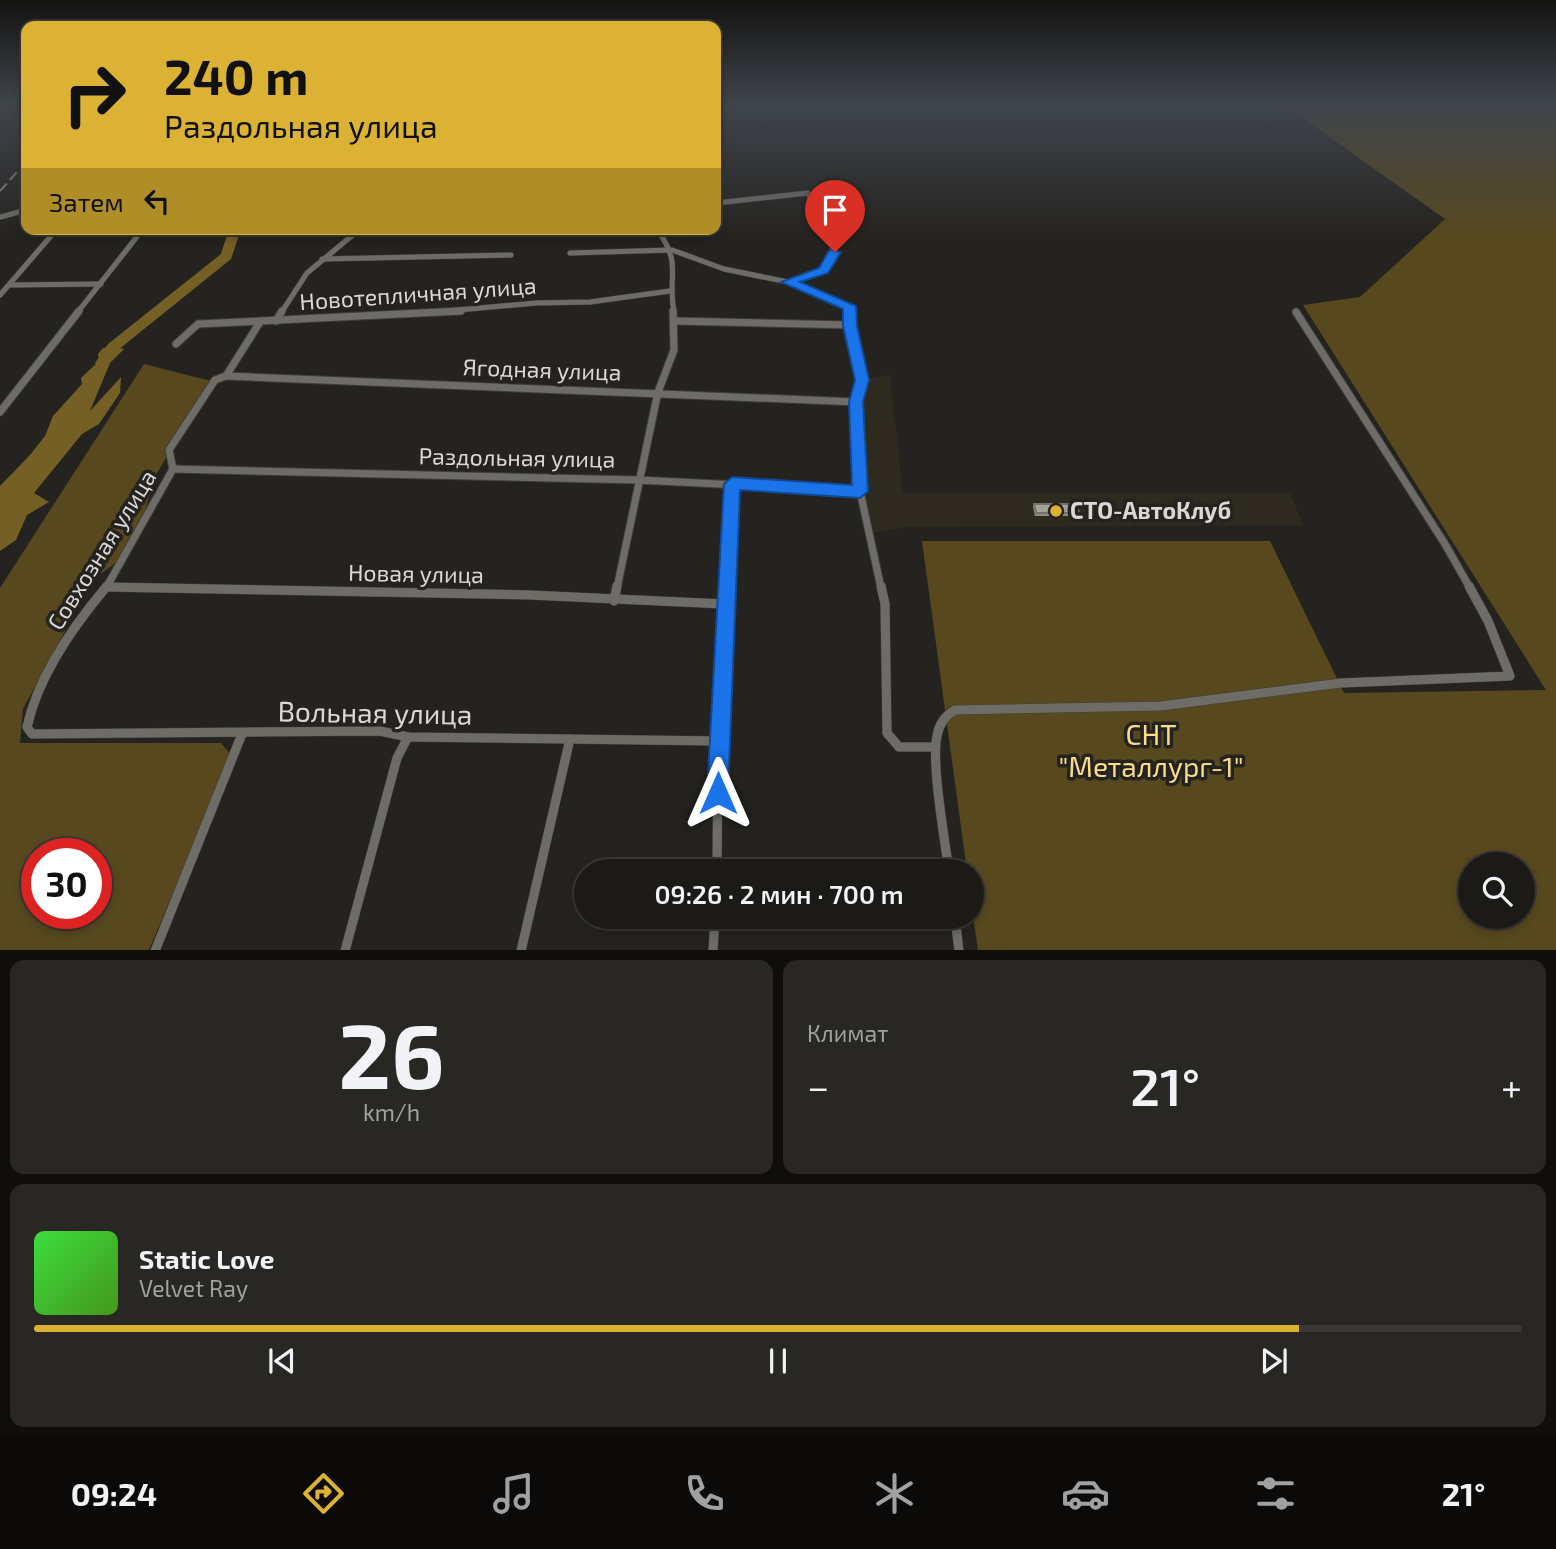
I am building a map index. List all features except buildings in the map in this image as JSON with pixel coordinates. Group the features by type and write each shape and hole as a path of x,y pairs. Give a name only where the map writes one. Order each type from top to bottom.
{"street":[{"path":"721,203 808,194 835,252 823,270 788,282"},
{"path":"0,217 21,211"},
{"path":"0,295 52,235"},
{"path":"0,412 138,235"},
{"path":"276,321 300,280 322,259 344,248 355,235"},
{"path":"614,601 658,392 674,350 675,321 670,291 674,264 672,250 661,235"},
{"path":"570,253 672,250 724,269 788,282 849,306 850,326 862,380 856,402 860,491 885,604 887,733 899,747 935,747"},
{"path":"322,259 511,255"},
{"path":"9,285 101,284"},
{"name":"Новотепличная улица","path":"176,344 198,324 463,311 536,303 590,302 670,291"},
{"path":"948,859 935,747 936,732 947,713 955,710 1161,706 1341,683 1510,676 1488,621 1445,544 1296,312"},
{"path":"675,321 850,326"},
{"name":"Совхозная улица","path":"32,734 27,727 32,705 89,606 107,587 173,469 169,450 215,380 226,376 260,322"},
{"name":"Ягодная улица","path":"226,376 856,402"},
{"name":"Раздольная улица","path":"173,469 638,480 860,491"},
{"path":"718,859 718,741 732,484"},
{"name":"Новая улица","path":"107,587 530,595 614,601 724,604"},
{"name":"Вольная улица","path":"32,734 380,731 408,737 718,741"},
{"path":"155,950 242,734"},
{"path":"345,950 397,758 408,737"},
{"path":"522,950 570,739"},
{"path":"713,950 714,929"},
{"path":"956,929 959,950"}],"shaded area":[{"path":"103,348 124,349 110,363 90,411 121,377 120,393 99,424 82,434 34,493 49,502 27,515 16,540 0,551 0,486 45,436 53,416 82,384 81,378 99,361 98,354"},
{"path":"890,374 903,493 1290,493 1303,525 906,527 870,534 860,491 856,402 862,380"}],"green space":[{"name":"СНТ \"Металлург-1\"","path":"1345,148 1556,148 1556,950 978,950 975,929 984,929 984,859 965,859 922,541 1270,541 1344,693 1546,690 1303,305 1360,297 1445,219"},
{"path":"144,364 211,381 156,475 142,520 115,563 92,581 23,709 20,743 221,743 231,755 149,950 0,950 0,588"}],"waterway":[{"path":"102,363 113,347 227,256 233,235"}],"railway":[{"path":"0,191 21,168"}],"place":[{"name":"СТО-АвтоКлуб","path":"1056,511"}],"route":[{"path":"718,793 724,604 732,484 860,491 856,402 862,380 850,326 849,306 788,282 823,270 835,252"}]}
